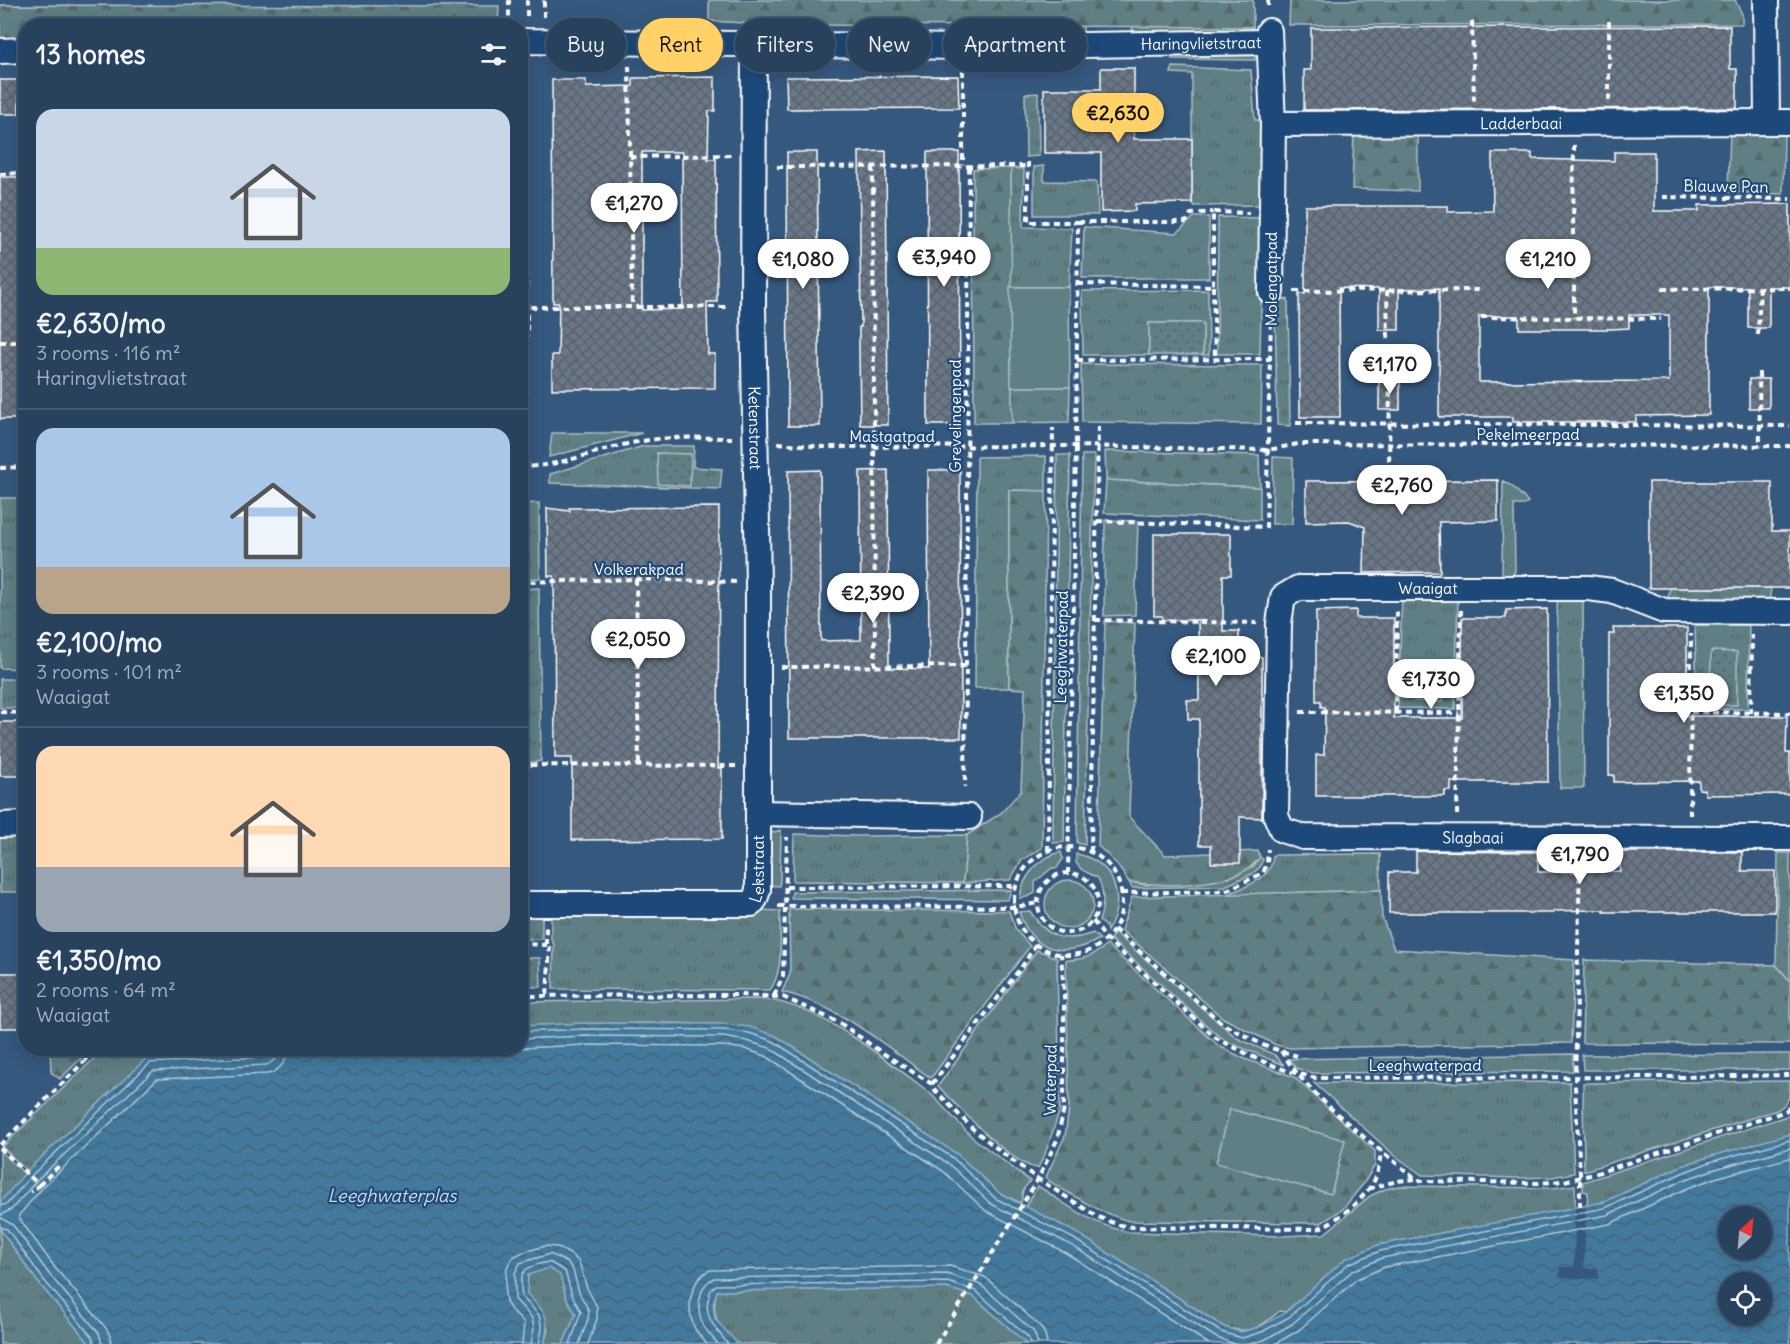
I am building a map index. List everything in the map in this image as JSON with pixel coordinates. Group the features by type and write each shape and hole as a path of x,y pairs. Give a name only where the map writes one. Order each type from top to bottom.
{"street":[{"name":"Ladderbaai","path":"1273,124 1778,122 1766,0"},
{"name":"Haringvlietstraat","path":"1087,43 1269,36"},
{"name":"Molengatpad","path":"1269,36 1273,124 1271,292"},
{"name":"Haringvlietstraat","path":"528,41 735,44"},
{"name":"Haringvlietstraat","path":"835,45 943,47"},
{"path":"0,51 18,50"},
{"name":"Ketenstraat","path":"754,72 752,160 759,667 758,813"},
{"name":"Waaigat","path":"1279,823 1279,623 1283,597 1298,588 1588,588 1612,591 1664,611 1790,612"},
{"name":"Lekstraat","path":"528,904 751,904 758,890 758,813 969,817"},
{"name":"Slagbaai","path":"1279,823 1303,837 1790,838"},
{"path":"0,825 18,825"}],"path":[{"path":"509,0 509,18"},
{"path":"1472,21 1475,123"},
{"path":"1609,21 1609,122"},
{"path":"629,42 632,307"},
{"name":"Grevelingenpad","path":"964,72 967,448 965,787"},
{"path":"1573,235 1574,123"},
{"path":"630,157 752,160 873,167 1028,164 1028,222 1186,222 1191,214 1262,213 1271,202"},
{"path":"873,167 875,666"},
{"path":"0,174 18,173"},
{"name":"Blauwe Pan","path":"1662,197 1790,199"},
{"path":"1213,212 1215,359"},
{"name":"Leeghwaterpad","path":"1068,873 1078,222"},
{"path":"1574,275 1574,318"},
{"path":"1078,284 1213,286"},
{"path":"1758,335 1760,288"},
{"path":"1662,289 1790,288"},
{"path":"1387,290 1388,339"},
{"path":"1271,292 1482,290"},
{"name":"Molengatpad","path":"1097,521 1266,527 1271,292"},
{"path":"528,307 753,307"},
{"path":"1481,317 1661,319"},
{"path":"0,342 18,342"},
{"path":"1077,360 1270,359"},
{"path":"1759,372 1760,446"},
{"path":"1389,471 1390,373"},
{"path":"1296,423 1790,426"},
{"path":"1091,852 1098,426"},
{"path":"1048,851 1053,428"},
{"name":"Mastgatpad","path":"528,467 555,465 641,441 670,438 755,439 794,446 967,448 1076,446 1268,450"},
{"name":"Pekelmeerpad","path":"1268,450 1298,444 1790,446"},
{"path":"0,468 18,467"},
{"path":"636,579 639,765"},
{"name":"Volkerakpad","path":"528,582 636,579 758,583"},
{"path":"1396,588 1396,712"},
{"path":"1457,836 1461,588"},
{"path":"1690,837 1691,612"},
{"path":"1751,713 1752,612"},
{"path":"1095,620 1279,623"},
{"path":"759,667 966,666"},
{"path":"0,712 18,713"},
{"path":"1279,712 1459,713"},
{"path":"1690,712 1790,713"},
{"path":"528,765 758,766"},
{"path":"1121,892 1135,894 1233,889 1263,873 1269,848 1279,823"},
{"path":"774,996 783,976 788,832"},
{"path":"1580,837 1575,1077 1580,1207"},
{"path":"1070,847 1091,852 1105,861 1112,870 1121,892 1121,910 1114,929 1106,939 1088,951 1061,954 1045,950 1036,944 1022,928 1015,907 1016,886 1027,866 1034,859 1048,851 1070,847"},
{"path":"1068,873 1086,878 1096,893 1098,910 1093,921 1083,930 1075,933 1058,931 1044,921 1038,903 1040,894 1051,879 1068,873"},
{"path":"786,888 1016,886"},
{"path":"751,904 762,906 1015,907 1038,903"},
{"name":"Leeghwaterpad","path":"1093,921 1106,939 1216,1038 1259,1060 1316,1078 1790,1075"},
{"path":"1114,929 1223,1024 1243,1036 1297,1056"},
{"path":"528,944 550,945 547,996"},
{"path":"932,1084 1023,965 1036,944"},
{"name":"Waterpad","path":"936,1344 1038,1179 1057,1140 1064,1110 1064,994 1061,954"},
{"path":"528,996 774,996 792,1000 840,1023 932,1084 935,1090 973,1129 1009,1158 1098,1217 1119,1225 1317,1229 1330,1224 1347,1211 1367,1190 1374,1180 1382,1151"},
{"path":"1281,1051 1298,1074 1354,1128 1416,1179 1422,1181 1539,1183 1580,1178 1777,1114 1786,1110 1790,1104"},
{"path":"86,1056 86,1061"},
{"path":"39,1185 0,1147 91,1056"},
{"path":"31,1192 61,1164"},
{"path":"1367,1190 1375,1186 1416,1179"}],"green space":[{"path":"709,0 1253,0 1253,27 1087,26 1087,18 943,18 943,26 931,26 931,18 847,18 847,25 835,25 835,18 735,18 735,22 723,22 723,18 709,18"},
{"path":"1290,0 1735,0 1742,14 1742,24 1289,25"},
{"path":"0,5 499,6 498,18 18,18 18,48 0,48"},
{"path":"1132,26 1253,27 1251,31 1133,31"},
{"path":"1172,51 1255,52 1255,60 1172,59"},
{"path":"1173,67 1251,70 1255,120 1263,120 1262,205 1194,206 1192,203 1192,74 1171,73"},
{"path":"1038,93 1039,156 1026,157 1025,94"},
{"path":"1730,130 1784,131 1783,194 1728,192"},
{"path":"1354,132 1418,132 1418,191 1352,189"},
{"path":"1044,166 1044,181 1097,182 1098,215 1034,215 1034,167"},
{"path":"1011,168 1024,169 1023,227 1072,228 1069,287 1010,287"},
{"path":"1011,168 1012,423 974,423 973,169"},
{"path":"1194,217 1209,217 1209,278 1082,278 1084,227 1177,233"},
{"path":"1218,217 1263,218 1260,354 1217,354"},
{"path":"1010,287 1069,287 1070,387 1011,387"},
{"path":"1208,290 1209,355 1203,355 1203,323 1149,323 1149,355 1083,355 1082,291"},
{"path":"1288,299 1290,426 1277,425 1275,300"},
{"path":"1149,323 1203,323 1203,355 1149,355"},
{"path":"1081,364 1262,365 1261,424 1082,422"},
{"path":"1011,387 1070,387 1069,422 1012,423"},
{"path":"552,433 642,433 549,457"},
{"path":"644,446 694,446 693,467 722,469 720,489 550,483 550,474"},
{"path":"1105,451 1259,455 1260,487 1106,480"},
{"path":"657,453 691,454 690,486 658,484"},
{"path":"1057,455 1070,455 1064,842 1053,843"},
{"path":"1082,455 1094,455 1085,845 1077,843"},
{"path":"1046,456 1046,491 1009,490 1009,688 975,688 977,457"},
{"path":"1273,457 1293,458 1292,524 1272,524"},
{"path":"1106,480 1260,487 1260,520 1104,513"},
{"path":"1503,481 1512,486 1528,502 1525,505 1514,505 1515,571 1512,576 1502,576"},
{"path":"1009,490 1046,491 1042,848 1022,860 1010,880 963,883 967,835 1001,813 1021,791 1025,689 1009,688"},
{"path":"0,498 18,498 18,669 0,668"},
{"path":"539,503 540,578 528,579 528,504"},
{"path":"1105,520 1138,521 1135,615 1104,616"},
{"path":"539,588 541,761 528,763 528,589"},
{"path":"1670,588 1771,588 1769,602 1667,602"},
{"path":"1557,592 1583,594 1584,788 1560,788"},
{"path":"1402,595 1458,597 1455,709 1398,708"},
{"path":"1105,621 1135,623 1129,817 1165,855 1258,851 1260,857 1250,867 1236,875 1199,883 1161,885 1129,882 1115,862 1098,846"},
{"path":"1695,625 1749,625 1748,709 1697,709"},
{"path":"1711,651 1737,652 1737,705 1710,705"},
{"path":"1416,664 1444,665 1442,702 1414,701"},
{"path":"0,679 18,679 18,708 0,708"},
{"path":"781,830 779,886 767,885 767,841 771,833"},
{"path":"794,834 967,835 963,883 793,881"},
{"path":"0,835 18,835 18,892 0,892"},
{"path":"1061,852 1063,859 1057,868 1052,868 1035,882 1035,893 1020,898 1024,882 1033,869 1046,858"},
{"path":"1778,853 1790,853 1790,981 1776,965"},
{"path":"1076,854 1100,864 1114,883 1116,907 1107,931 1106,926 1099,921 1103,900 1098,878 1082,870 1076,863"},
{"path":"1380,854 1381,890 1226,895 1263,876 1272,864 1273,855"},
{"path":"1260,857 1263,859 1260,867 1252,874 1225,886 1132,888 1129,882 1146,885 1253,867"},
{"path":"1069,880 1086,887 1093,904 1086,921 1069,928 1052,921 1045,904 1052,887"},
{"path":"1011,890 1008,900 791,898 792,892"},
{"path":"1381,890 1382,917 1394,949 1574,960 1571,1043 1290,1048 1276,1045 1223,1018 1121,930 1132,897"},
{"path":"722,908 780,911 778,973 770,990 553,989 554,945 551,939 551,909"},
{"path":"789,909 1009,911 1016,930 1030,946 931,1078 842,1016 803,998 782,992 790,974"},
{"path":"1030,911 1042,927 1056,936 1073,938 1093,933 1100,939 1075,949 1063,950 1041,944 1025,926 1019,912"},
{"path":"528,914 542,914 542,939 528,939"},
{"path":"1115,933 1237,1038 1275,1055 1284,1065 1228,1042 1214,1032 1110,939"},
{"path":"1107,945 1219,1046 1245,1059 1294,1077 1375,1151 1375,1165 1343,1209 1321,1223 1129,1221 1078,1199 1049,1181 1046,1177 1065,1136 1069,1108 1066,960 1088,957"},
{"path":"1037,950 1057,958 1060,1110 1038,1168 1027,1165 1000,1147 938,1086"},
{"path":"528,958 540,958 541,987 528,987"},
{"path":"1584,960 1776,965 1790,981 1790,1044 1582,1043"},
{"path":"756,999 771,1000 797,1007 816,1015 853,1037 920,1085 972,1137 1030,1181 1023,1190 1021,1203 999,1193 957,1154 776,1036 746,1028 704,1024 624,1023 528,1026 528,1002"},
{"path":"1573,1054 1573,1071 1313,1073 1296,1068 1289,1059"},
{"path":"1790,1054 1790,1070 1583,1070 1582,1055"},
{"path":"50,1056 84,1056 60,1079 51,1072"},
{"path":"97,1056 176,1056 148,1057 27,1171 2,1147"},
{"path":"1790,1081 1788,1098 1785,1104 1777,1110 1584,1171 1583,1083"},
{"path":"1570,1082 1574,1173 1552,1177 1515,1178 1422,1175 1394,1155 1314,1083"},
{"path":"1230,1109 1345,1140 1331,1194 1216,1163"},
{"path":"1790,1115 1790,1134 1694,1162 1611,1199 1587,1206 1588,1192 1583,1191 1583,1182"},
{"path":"0,1151 25,1174 0,1203"},
{"path":"1575,1185 1575,1208 1378,1245 1312,1289 1285,1312 1280,1311 1266,1322 1249,1330 1224,1327 1077,1233 1025,1207 1038,1186 1092,1220 1129,1232 1283,1236 1324,1234 1370,1196 1399,1186 1553,1188"},
{"path":"0,1225 2,1232 38,1282 90,1344 0,1344"},
{"path":"549,1268 560,1274 566,1297 576,1314 563,1344 544,1344 548,1329 527,1294 528,1274"},
{"path":"947,1288 973,1296 1027,1344 738,1344 725,1334 715,1314 717,1291"}],"water":[{"name":"Leeghwaterplas","path":"584,1023 724,1024 750,1027 776,1036 957,1154 999,1193 1077,1233 1224,1327 1241,1332 1259,1327 1285,1313 1345,1259 1378,1245 1604,1202 1679,1167 1790,1134 1790,1344 1027,1344 973,1296 947,1288 717,1291 713,1304 715,1319 738,1344 563,1344 576,1314 566,1297 560,1275 549,1268 528,1275 527,1294 543,1311 547,1322 544,1344 90,1344 38,1282 2,1232 1,1201 27,1171 148,1057 528,1056 528,1026"}],"pier":[{"path":"1575,1208 1586,1209 1584,1268 1598,1268 1599,1279 1559,1278 1560,1267 1574,1267"}],"building":[{"path":"1730,26 1730,69 1737,69 1737,108 1304,110 1304,70 1311,70 1311,28"},
{"path":"1101,68 1134,68 1134,139 1192,139 1192,203 1135,204 1135,211 1101,212 1101,153 1044,153 1044,89 1101,89"},
{"path":"958,76 959,108 787,109 786,77"},
{"path":"715,77 715,111 709,111 708,159 716,159 717,302 707,302 708,354 715,354 715,388 552,389 552,355 558,355 559,303 553,303 552,80 586,80 586,87 633,86 633,78","holes":["642,152 682,152 683,309 642,310"]},
{"path":"0,80 18,80 18,114 0,114"},
{"path":"886,151 888,425 860,425 859,152"},
{"path":"787,152 817,152 820,426 788,426"},
{"path":"927,152 959,152 960,425 928,425"},
{"path":"1614,152 1654,152 1654,211 1699,211 1699,205 1790,204 1790,287 1769,287 1769,328 1748,328 1748,287 1709,287 1709,415 1636,416 1636,422 1513,422 1513,417 1439,417 1439,288 1399,289 1399,330 1379,330 1379,289 1339,288 1340,417 1300,417 1299,294 1305,294 1305,206 1448,206 1448,212 1493,211 1492,153 1532,153 1532,159 1614,161","holes":["1629,315 1669,315 1669,381 1479,382 1479,316 1519,316 1519,329 1611,329 1629,328"]},
{"path":"0,177 18,177 18,419 0,419"},
{"path":"1749,379 1769,379 1769,408 1749,408"},
{"path":"1379,381 1400,381 1400,410 1379,410"},
{"path":"820,470 821,641 861,640 860,471 888,470 889,668 929,669 928,470 960,470 961,738 789,738 788,471"},
{"path":"1498,480 1498,521 1439,522 1440,572 1364,573 1365,527 1349,521 1306,522 1306,481"},
{"path":"1649,482 1772,482 1772,531 1790,531 1790,588 1649,588"},
{"path":"719,507 718,768 722,768 722,839 572,840 572,758 555,758 554,576 548,576 547,508 570,511 569,508"},
{"path":"1154,534 1231,534 1231,575 1223,575 1223,631 1239,631 1239,657 1262,657 1262,818 1240,817 1240,863 1211,863 1211,845 1199,845 1199,719 1188,719 1187,700 1199,700 1198,620 1162,620 1162,616 1154,616"},
{"path":"1547,609 1548,782 1451,782 1451,791 1445,791 1445,796 1316,796 1316,755 1324,755 1325,707 1321,707 1321,701 1316,701 1316,611 1356,610 1356,618 1394,618 1394,718 1462,718 1462,618 1506,618 1506,610"},
{"path":"1613,628 1687,628 1687,716 1787,716 1786,753 1790,753 1790,794 1705,795 1705,790 1699,789 1699,781 1614,782 1614,775 1609,775 1609,634 1614,634"},
{"path":"0,722 18,722 18,776 0,776"},
{"path":"1416,851 1538,852 1538,872 1620,871 1620,852 1742,852 1742,871 1775,871 1775,912 1604,912 1604,910 1593,910 1554,911 1554,913 1389,913 1389,872 1416,872"},
{"path":"0,973 18,973 18,1028 0,1028"}]}
